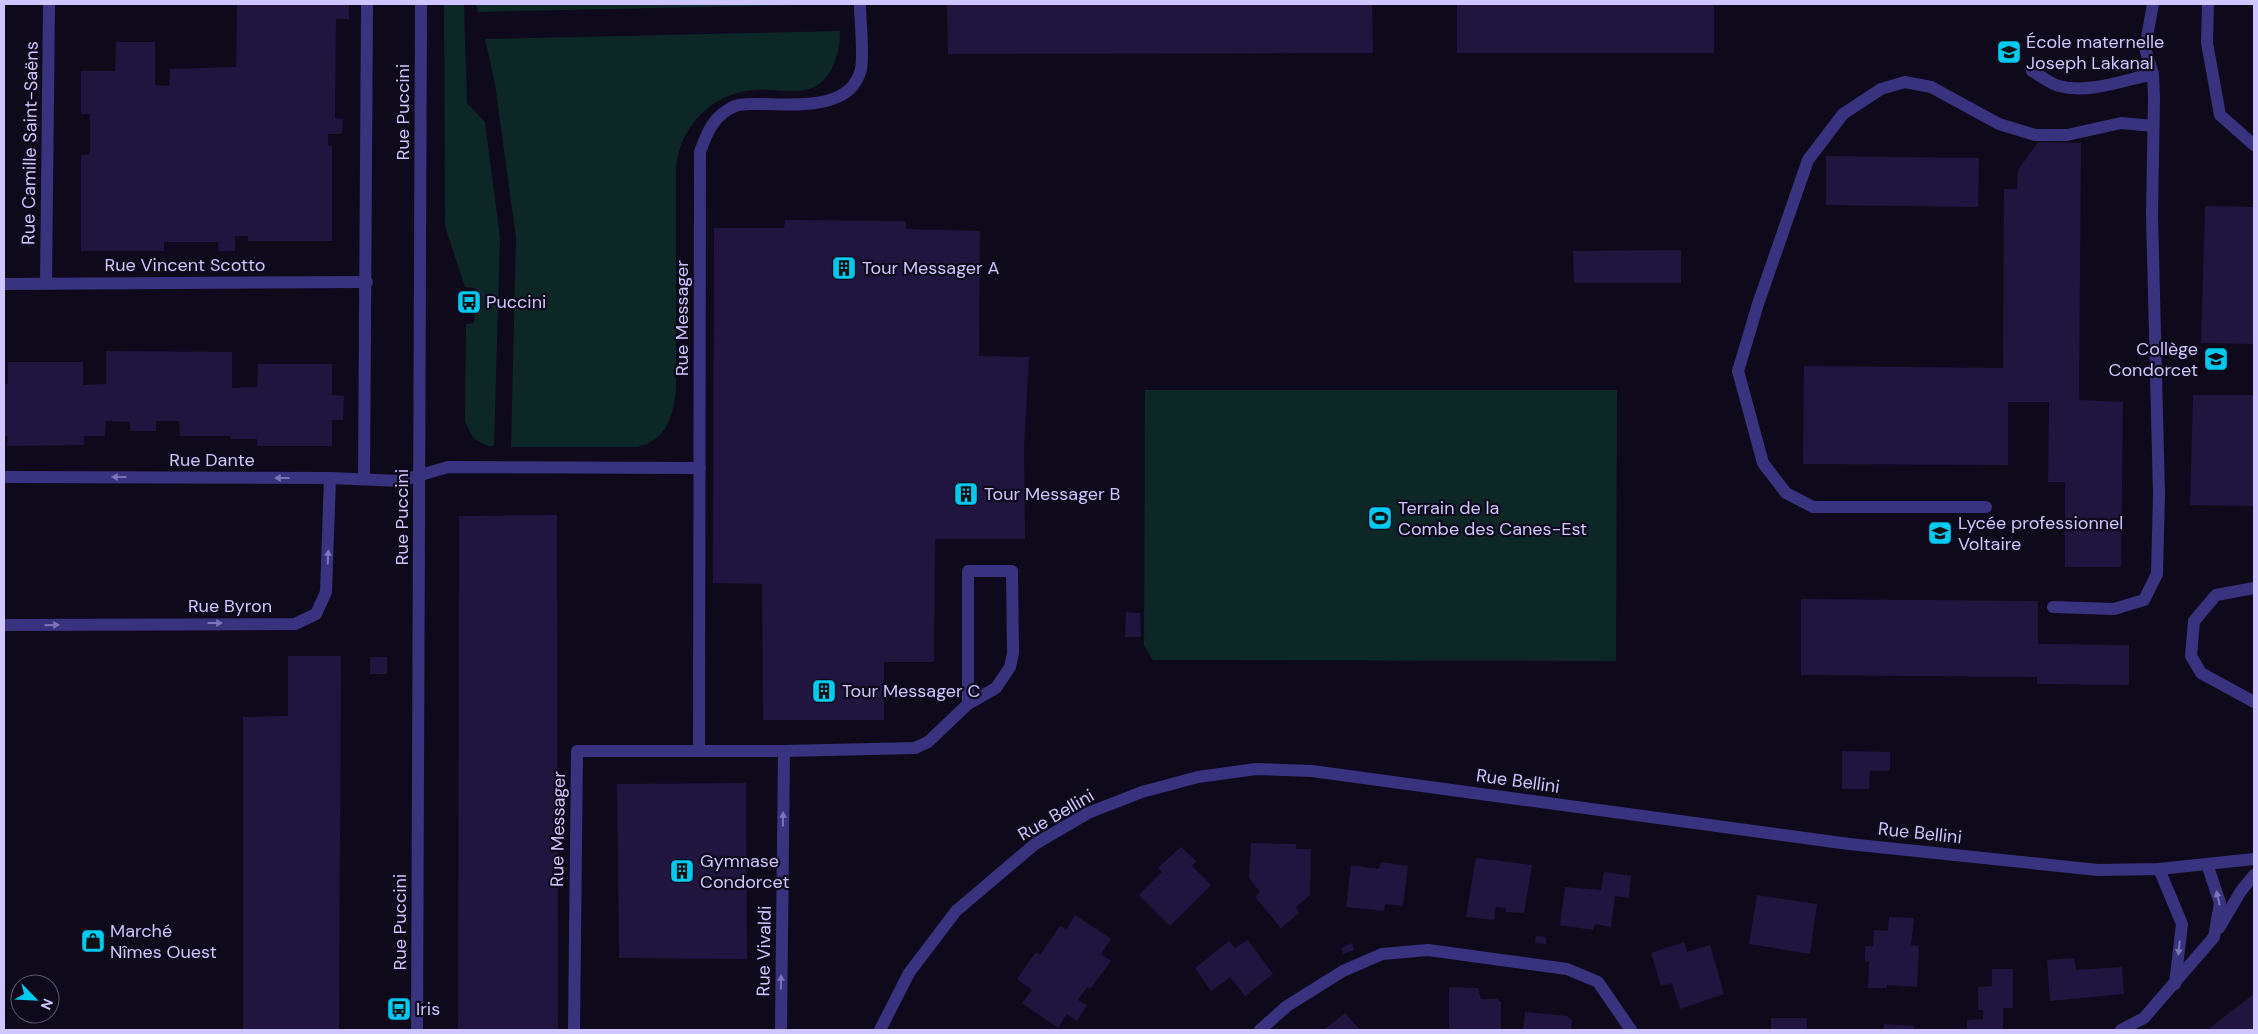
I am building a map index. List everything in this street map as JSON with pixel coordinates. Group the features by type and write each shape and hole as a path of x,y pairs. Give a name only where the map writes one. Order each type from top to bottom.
{"street":[{"name":"Rue Camille Saint-Saëns","path":"46,283 49,4"},
{"path":"364,479 368,4"},
{"name":"Rue Puccini","path":"417,1030 421,4"},
{"name":"Rue Messager","path":"700,751 700,152 708,130 719,115 737,105 821,103 842,94 855,84 861,68 860,4"},
{"path":"2053,607 2114,609 2144,600 2157,574 2159,494 2152,215 2153,74 2145,48 2153,4"},
{"path":"2208,4 2207,43 2220,115 2254,145"},
{"path":"2032,71 2058,86 2077,88 2105,85 2153,74"},
{"path":"1986,507 1813,506 1786,493 1763,463 1738,371 1758,304 1808,160 1843,114 1881,89 1905,82 1931,87 1999,124 2034,135 2067,135 2121,123 2154,126"},
{"name":"Rue Vincent Scotto","path":"4,284 366,282"},
{"name":"Rue Dante","path":"4,477 330,478 400,482 448,467 700,468"},
{"name":"Rue Byron","path":"4,625 295,624 316,614 326,592 330,478"},
{"name":"Rue Messager","path":"574,1030 577,751 784,751 915,748 928,742 968,704 996,688 1010,667 1013,653 1012,571 968,571 968,704"},
{"path":"2254,588 2216,594 2194,622 2191,656 2201,673 2254,702"},
{"name":"Rue Vivaldi","path":"781,1030 784,751"},
{"name":"Rue Bellini","path":"880,1030 910,973 956,911 1035,844 1088,813 1142,792 1198,776 1256,769 1312,771 1849,844 2098,870 2158,869 2254,859"},
{"path":"2208,864 2220,903 2214,937"},
{"path":"2158,869 2182,924 2175,984"},
{"path":"2122,1030 2144,1018 2175,984 2214,937 2241,891 2254,876"},
{"path":"1260,1030 1287,1006 1343,971 1382,954 1428,950 1567,968 1598,982 1631,1030"}],"green space":[{"path":"444,4 464,4 467,103 485,122 500,238 494,446 488,446 474,439 465,422 466,324 474,323 475,288 465,287 445,226"},
{"path":"476,4 840,4 478,12"},
{"path":"840,31 840,41 832,68 824,79 815,86 805,90 794,91 746,91 719,100 698,117 684,139 676,166 676,389 673,409 667,426 662,433 647,444 637,447 511,447 516,238 495,84 485,39"},
{"name":"Terrain de la Combe des Canes-Est","path":"1145,390 1617,390 1616,661 1153,660 1144,646"}],"building":[{"path":"237,4 349,4 349,19 336,19 335,118 343,119 342,134 328,134 328,146 332,146 332,241 248,241 248,236 235,236 235,251 219,251 218,242 164,242 164,251 81,251 81,155 90,154 90,114 81,114 81,71 115,71 116,42 155,42 155,85 169,86 170,69 236,67"},
{"path":"947,4 1372,4 1373,53 948,54"},
{"path":"1457,4 1714,4 1714,53 1457,53"},
{"path":"2038,142 2081,143 2079,400 2123,402 2121,567 2065,567 2065,482 2048,482 2049,402 2008,402 2008,465 1803,464 1804,366 2003,368 2004,189 2017,189 2018,170"},
{"path":"1826,156 1979,158 1978,207 1826,205"},
{"path":"2205,206 2254,207 2254,344 2201,343"},
{"path":"785,220 906,221 906,229 980,231 979,356 1029,357 1024,448 1025,539 935,539 934,662 884,662 884,720 763,720 762,584 713,583 714,228 784,228"},
{"path":"1681,250 1681,283 1574,283 1573,251"},
{"path":"106,351 232,352 232,388 257,387 258,364 332,364 332,395 344,396 343,420 332,420 332,446 257,446 257,439 230,439 231,436 180,436 179,421 156,421 156,431 130,431 130,422 106,421 105,436 84,436 84,445 7,446 8,436 4,436 4,384 8,384 8,362 83,362 83,385 106,384"},
{"path":"2193,395 2254,395 2254,506 2190,505"},
{"path":"557,515 558,1030 458,1030 459,516"},
{"path":"1801,599 2038,601 2038,644 2129,645 2129,685 2037,684 2037,677 1801,675"},
{"path":"1126,612 1140,613 1141,637 1125,637"},
{"path":"288,656 341,656 339,1030 243,1030 243,717 288,716"},
{"path":"370,657 387,657 387,674 370,674"},
{"path":"1842,751 1890,752 1890,771 1870,771 1869,789 1842,789"},
{"name":"Gymnase Condorcet","path":"746,783 747,959 619,958 617,784"},
{"path":"1251,843 1296,844 1296,849 1311,849 1310,895 1296,907 1299,913 1281,928 1255,897 1260,892 1249,878"},
{"path":"1181,847 1196,861 1192,866 1211,885 1170,926 1139,895 1162,872 1158,868"},
{"path":"1476,858 1532,865 1524,913 1506,912 1506,908 1496,907 1494,920 1466,917"},
{"path":"1381,862 1408,866 1403,906 1385,904 1384,911 1346,907 1351,865 1379,869"},
{"path":"1604,872 1631,876 1629,898 1615,896 1611,927 1595,924 1593,930 1560,925 1565,887 1601,890"},
{"path":"1757,895 1817,904 1810,954 1749,944"},
{"path":"1075,915 1111,939 1101,954 1111,961 1090,989 1087,987 1078,1000 1087,1005 1077,1021 1067,1014 1058,1028 1022,1003 1032,990 1017,979 1036,952 1040,955 1060,926 1067,929"},
{"path":"1889,917 1914,918 1911,945 1919,946 1917,987 1887,985 1887,988 1868,988 1869,961 1865,962 1865,946 1873,946 1874,930 1888,931"},
{"path":"1536,936 1546,937 1546,944 1535,943"},
{"path":"1248,940 1273,974 1245,996 1230,977 1211,991 1195,968 1229,941 1235,948"},
{"path":"1684,942 1687,952 1710,945 1724,994 1680,1009 1672,983 1661,986 1651,953"},
{"path":"1352,943 1354,950 1343,954 1341,948"},
{"path":"2074,958 2076,970 2122,967 2124,994 2050,1001 2047,960"},
{"path":"1992,969 2013,969 2013,1008 2003,1008 2003,1030 1967,1030 1967,1020 1983,1019 1983,1010 1978,1010 1978,987 1992,986"},
{"path":"1449,987 1478,988 1481,999 1497,999 1501,1002 1501,1030 1449,1030"},
{"path":"2254,994 2254,1030 2207,1030"},
{"path":"1525,1012 1567,1016 1572,1020 1571,1030 1523,1030"},
{"path":"1345,1013 1360,1030 1324,1030"},
{"path":"1771,1018 1807,1018 1807,1030 1771,1030"},
{"path":"1884,1024 1914,1026 1914,1030 1883,1030"}],"place":[{"name":"École maternelle Joseph Lakanal","path":"2009,52"},
{"name":"Tour Messager A","path":"844,268"},
{"name":"Puccini","path":"469,302"},
{"name":"Collège Condorcet","path":"2216,359"},
{"name":"Tour Messager B","path":"966,494"},
{"name":"Terrain de la Combe des Canes-Est","path":"1380,518"},
{"name":"Lycée professionnel Voltaire","path":"1940,533"},
{"name":"Tour Messager C","path":"824,691"},
{"name":"Gymnase Condorcet","path":"682,871"},
{"name":"Marché Nîmes Ouest","path":"93,941"},
{"name":"Iris","path":"399,1009"}]}
